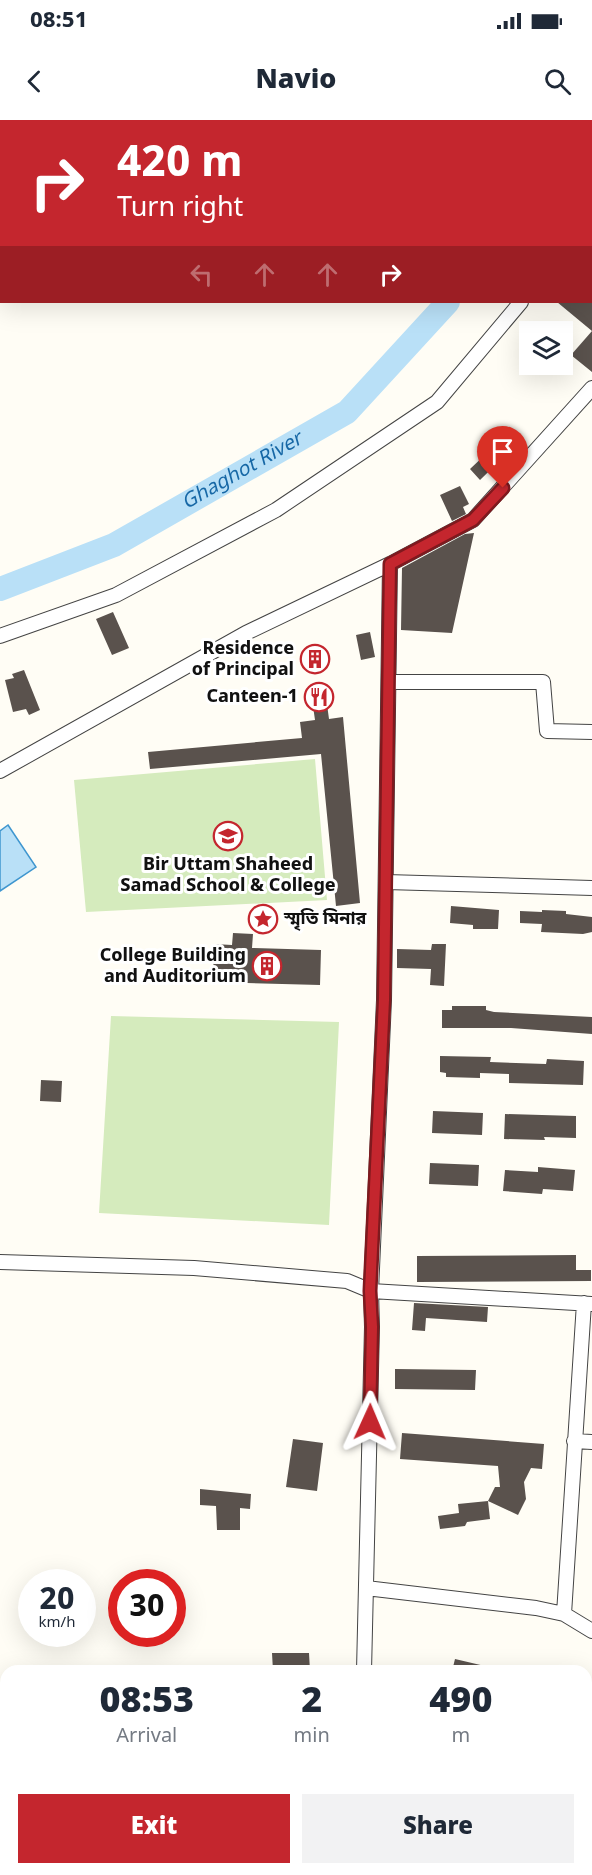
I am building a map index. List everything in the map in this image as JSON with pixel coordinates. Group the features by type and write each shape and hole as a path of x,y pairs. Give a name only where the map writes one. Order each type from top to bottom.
{"street":[{"path":"0,636 116,595 276,510 437,402 519,303"},
{"path":"0,771 246,633 390,564 473,520 592,388"},
{"path":"364,1665 372,1327 370,1291 384,1000 390,564"},
{"path":"389,682 543,682 547,731 592,732"},
{"path":"386,882 592,888"},
{"path":"0,1262 194,1268 346,1281 370,1291 588,1304 574,1441 564,1614"},
{"path":"574,1441 592,1442"},
{"path":"366,1588 536,1608 564,1614 592,1631"}],"green space":[{"path":"315,759 327,900 86,912 74,780"},
{"path":"111,1016 339,1022 329,1225 99,1213"}],"water":[{"path":"8,825 36,867 0,891 0,831"}],"building":[{"path":"558,303 592,303 592,331"},
{"path":"592,331 592,372 573,357 573,353"},
{"path":"506,435 516,445 480,480 470,469"},
{"path":"460,486 469,504 463,507 466,514 452,521 440,495"},
{"path":"474,533 452,633 401,630 402,568 465,534"},
{"path":"113,612 129,648 112,655 96,619"},
{"path":"370,632 375,657 361,660 356,635"},
{"name":"Residence of Principal","path":"324,648 325,669 306,671 304,649"},
{"path":"24,670 40,710 29,715 26,709 13,712 5,680 14,678 12,674"},
{"path":"325,690 329,719 343,717 360,903 336,906 321,754 150,769 148,752 302,738 300,722 315,720 311,692"},
{"path":"451,906 499,910 498,929 473,929 473,925 450,923"},
{"path":"542,910 566,911 566,914 592,917 592,932 583,934 541,932 542,924 520,923 520,911 542,912"},
{"name":"College Building and Auditorium","path":"233,933 253,934 252,948 321,950 320,985 213,982 214,944 232,945"},
{"path":"432,944 446,944 444,986 430,985 431,969 397,968 397,949 431,950"},
{"path":"452,1006 486,1006 486,1010 494,1012 592,1017 592,1034 511,1028 442,1028 442,1010 452,1010"},
{"path":"440,1056 491,1057 490,1062 546,1064 547,1059 584,1061 583,1085 509,1083 509,1074 480,1073 480,1078 446,1077 446,1073 440,1072"},
{"path":"41,1080 62,1081 61,1102 40,1101"},
{"path":"433,1111 483,1113 482,1135 432,1133"},
{"path":"505,1114 576,1116 576,1138 504,1139"},
{"path":"430,1163 479,1165 478,1186 429,1184"},
{"path":"538,1167 575,1170 573,1191 543,1189 542,1194 503,1191 505,1170 538,1172"},
{"path":"576,1255 576,1270 591,1270 591,1281 417,1282 417,1256"},
{"path":"414,1303 488,1307 487,1322 426,1318 425,1331 412,1330"},
{"path":"395,1369 476,1370 475,1390 395,1389"},
{"path":"402,1433 544,1444 542,1469 531,1468 524,1482 526,1499 518,1515 488,1501 495,1487 500,1487 498,1466 400,1459"},
{"path":"293,1439 323,1443 317,1491 286,1487"},
{"path":"200,1489 251,1494 250,1509 240,1508 240,1530 217,1530 216,1506 200,1505"},
{"path":"488,1501 490,1519 467,1522 465,1526 440,1529 438,1516 459,1513 458,1504"},
{"path":"272,1653 309,1653 310,1665 273,1665"},
{"path":"455,1659 480,1665 454,1665"}],"waterway":[{"name":"Ghaghot River","path":"0,589 114,545 347,412 447,303"}],"place":[{"name":"Residence of Principal","path":"315,659"},
{"name":"Canteen-1","path":"319,697"},
{"name":"Bir Uttam Shaheed Samad School & College","path":"228,836"},
{"name":"স্মৃতি মিনার","path":"263,919"},
{"name":"College Building and Auditorium","path":"267,966"}],"route":[{"path":"370,1422 372,1327 370,1291 384,1000 390,564 473,520 503,488"}]}
